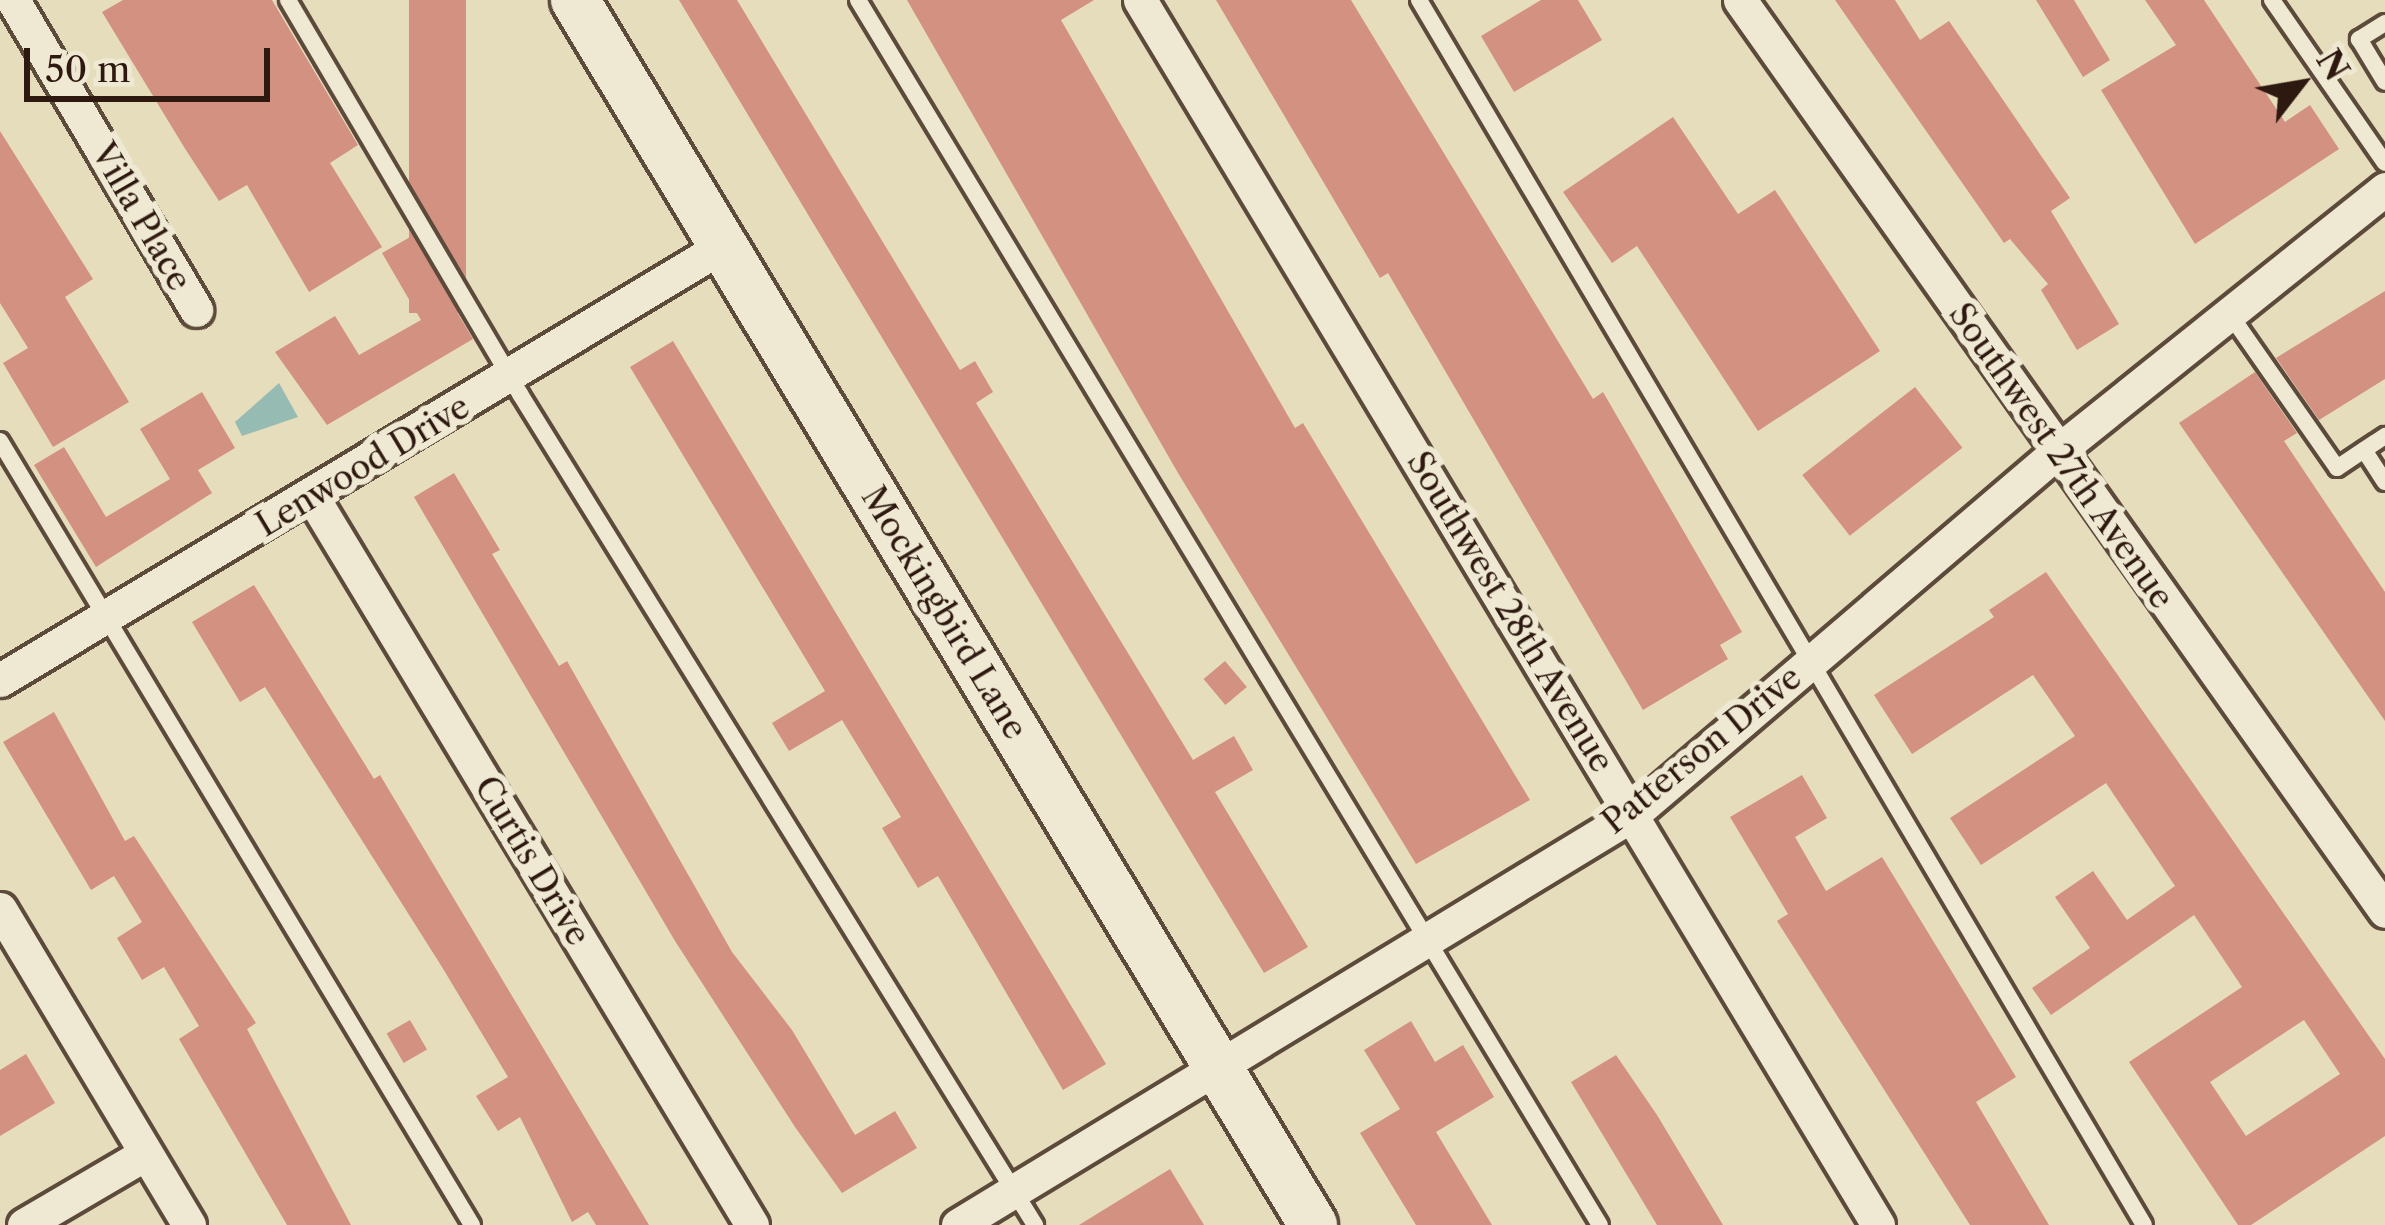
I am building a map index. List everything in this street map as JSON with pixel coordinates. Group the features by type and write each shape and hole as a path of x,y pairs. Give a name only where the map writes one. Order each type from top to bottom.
{"main road":[{"name":"Mockingbird Lane","path":"575,0 1313,1225"}],"street":[{"name":"Villa Place","path":"14,0 196,310"},
{"name":"Southwest 28th Avenue","path":"1140,0 1878,1225"},
{"name":"Southwest 27th Avenue","path":"1740,0 2385,911"},
{"name":"Patterson Drive","path":"958,1225 1426,935 1632,815 2058,451 2385,189"},
{"name":"Lenwood Drive","path":"0,680 313,498 723,246"},
{"name":"Curtis Drive","path":"313,498 752,1225"},
{"path":"0,909 11,953 189,1225"},
{"path":"23,1225 146,1154"}],"lane":[{"path":"288,0 510,377 1035,1225"},
{"path":"858,0 1600,1225"},
{"path":"1419,0 2144,1225"},
{"path":"2272,0 2385,164"},
{"path":"2385,23 2359,39 2385,82"},
{"path":"2229,313 2337,468 2385,436"},
{"path":"0,441 472,1225"},
{"path":"2364,450 2385,482"}],"water":[{"path":"279,383 298,417 242,436 235,422"}],"building":[{"path":"123,0 272,0 358,145 330,163 382,247 309,292 247,185 219,201 184,147 102,12"},
{"path":"409,0 466,0 466,313 409,313"},
{"path":"679,0 737,0 960,370 975,361 993,392 976,403 1193,760 1234,736 1253,770 1215,792 1308,947 1264,973"},
{"path":"907,0 1094,0 1061,20 1295,428 1303,423 1530,800 1416,864 1178,473"},
{"path":"1216,0 1351,0 1593,399 1603,392 1742,632 1720,645 1728,659 1643,710 1388,273 1380,278"},
{"path":"1541,0 1578,0 1602,40 1514,92 1481,36"},
{"path":"1835,0 1895,0 1920,40 1949,21 2070,198 2051,211 2119,324 2077,350 2041,290 2048,284 2010,239 2004,243"},
{"path":"2036,0 2074,0 2110,60 2083,77"},
{"path":"2145,0 2204,0 2285,122 2310,105 2339,149 2195,244 2101,90 2176,45"},
{"path":"1673,117 1738,214 1775,190 1880,351 1758,431 1637,246 1612,263 1563,192"},
{"path":"0,131 93,279 65,297 129,402 53,447 3,363 28,348 0,303"},
{"path":"412,236 473,339 327,425 275,352 335,316 359,355 421,320 382,253"},
{"path":"2385,291 2385,379 2319,420 2276,358"},
{"path":"673,341 1106,1064 1063,1090 938,876 918,888 882,828 901,817 842,720 789,751 772,723 825,691 630,367"},
{"path":"2255,372 2297,433 2284,441 2385,592 2385,721 2179,423"},
{"path":"1915,387 1962,448 1850,536 1802,475"},
{"path":"202,392 235,448 198,470 212,493 96,567 34,465 64,447 106,517 170,479 140,429"},
{"path":"454,473 500,550 492,554 559,666 567,661 732,952 792,1030 855,1135 895,1111 917,1148 842,1193 795,1127 675,941 414,497"},
{"path":"2046,572 2385,1059 2385,1136 2251,1225 2238,1225 2129,1062 2242,987 2194,915 2051,1015 2032,988 2090,948 2055,897 2093,871 2127,920 2175,886 2106,783 1981,865 1950,818 2075,736 2033,675 1912,754 1874,695 1994,617 1989,610","holes":["2304,1020 2340,1074 2246,1136 2210,1082"]},
{"path":"254,585 374,779 380,775 649,1225 596,1225 588,1212 572,1222 520,1117 498,1131 476,1096 508,1077 265,687 240,702 192,622"},
{"path":"1225,661 1247,687 1225,705 1204,679"},
{"path":"54,712 125,841 134,836 256,1023 247,1029 351,1225 287,1225 179,1039 199,1026 164,967 142,980 117,938 142,922 114,876 91,890 3,742"},
{"path":"1802,775 1827,818 1795,837 1826,891 1882,857 2016,1077 1976,1102 2049,1225 1970,1225 1777,921 1788,914 1730,817"},
{"path":"410,1020 427,1049 404,1063 387,1034"},
{"path":"1411,1021 1435,1062 1463,1045 1494,1097 1436,1132 1492,1225 1416,1225 1360,1133 1400,1109 1364,1050"},
{"path":"26,1054 55,1103 0,1136 0,1070"},
{"path":"1616,1055 1723,1225 1657,1225 1571,1082"},
{"path":"1170,1169 1204,1225 1079,1225"}]}
